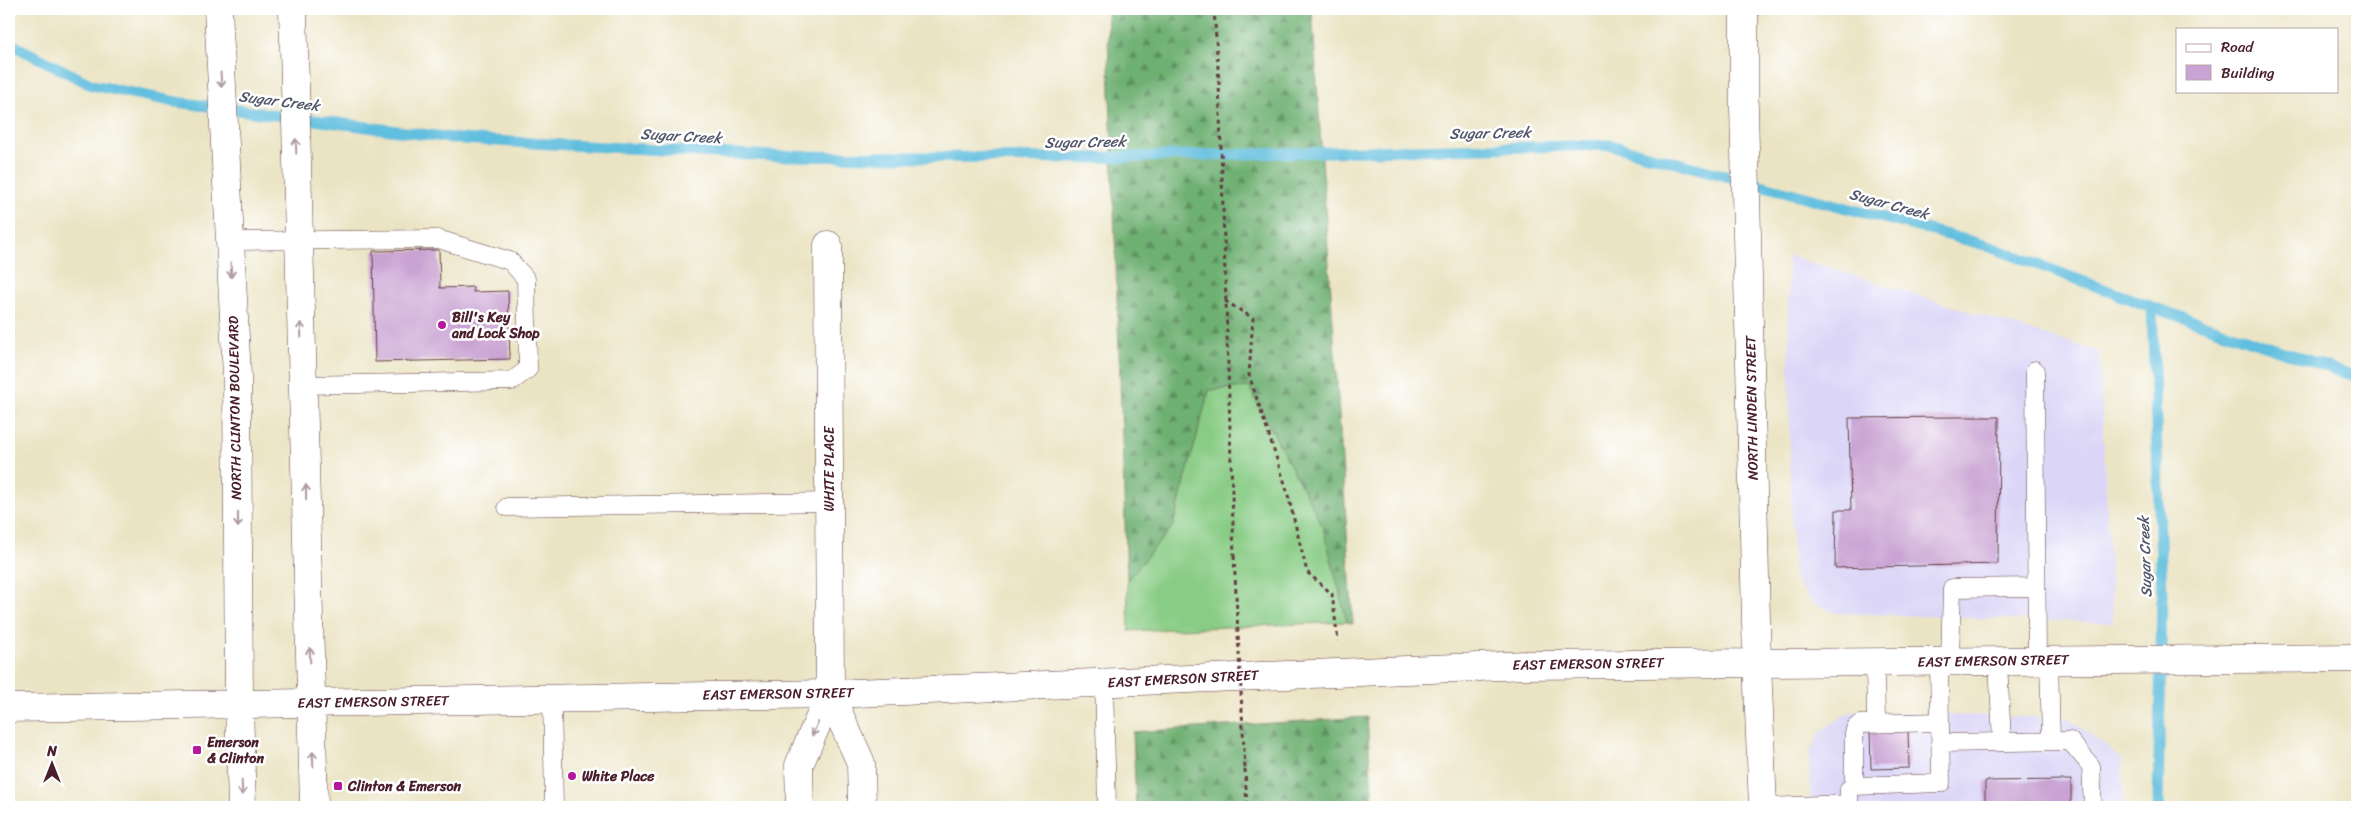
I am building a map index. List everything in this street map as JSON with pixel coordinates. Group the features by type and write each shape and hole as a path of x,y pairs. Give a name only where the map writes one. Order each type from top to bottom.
{"main road":[{"path":"292,9 314,807"},
{"name":"NORTH LINDEN STREET","path":"1744,9 1744,107 1757,663 1764,807"},
{"name":"NORTH CLINTON BOULEVARD","path":"218,20 237,376 239,704 242,807"},
{"name":"WHITE PLACE","path":"800,807 799,765 830,694 828,245"},
{"name":"EAST EMERSON STREET","path":"9,708 830,694 1344,671 1526,665 2357,658"},
{"name":"WHITE PLACE","path":"830,694 861,762 862,807"}],"lane":[{"path":"229,241 438,239 510,261 526,279 528,369 512,381 303,385"},
{"path":"2035,370 2036,587 2051,741"},
{"path":"507,507 830,502"},
{"path":"1764,807 1849,806 1850,789 1854,786 1941,783 1940,722 1952,588 2036,587"},
{"path":"1998,661 2002,742"},
{"path":"1875,662 1876,724"},
{"path":"1104,682 1108,807"},
{"path":"552,699 554,807"},
{"path":"1854,786 1854,733 1861,724 1940,722"},
{"path":"1940,743 2070,741 2091,766 2093,807"}],"path":[{"path":"1214,9 1234,556 1247,807"},
{"path":"1224,301 1253,318 1250,375 1286,487 1307,572 1332,594 1344,671"}],"shaded area":[{"path":"1788,255 2099,352 2113,623 1834,613 1811,601 1794,579 1790,483"},
{"path":"1849,712 2068,718 2121,758 2124,807 1811,807 1809,755 1820,732"}],"green space":[{"path":"1107,9 1312,9 1353,624 1347,622 1323,527 1249,387 1209,390 1173,526 1127,580"},
{"path":"1249,387 1323,527 1347,622 1129,631 1127,580 1173,526 1209,390"},
{"path":"1367,717 1373,807 1136,807 1133,732"}],"building":[{"path":"781,9 814,9 814,10 781,11"},
{"name":"Bill's Key and Lock Shop","path":"439,250 440,288 473,287 473,292 508,291 510,359 375,362 373,251"},
{"path":"1999,417 1998,564 1835,568 1836,510 1851,510 1849,418"},
{"path":"1908,730 1909,768 1871,769 1870,731"},
{"path":"2071,780 2071,807 1985,807 1985,781"},
{"path":"1947,805 1947,807 1915,807 1915,806"}],"waterway":[{"name":"Sugar Creek","path":"9,43 92,85 176,102 459,139 772,156 1086,158 1610,145 1985,245 2152,307 2357,377"},
{"name":"Sugar Creek","path":"2152,307 2162,594 2158,807"}],"place":[{"name":"Bill's Key and Lock Shop","path":"442,325"},
{"name":"Emerson & Clinton","path":"197,750"},
{"name":"White Place","path":"572,776"},
{"name":"Clinton & Emerson","path":"338,786"}]}
